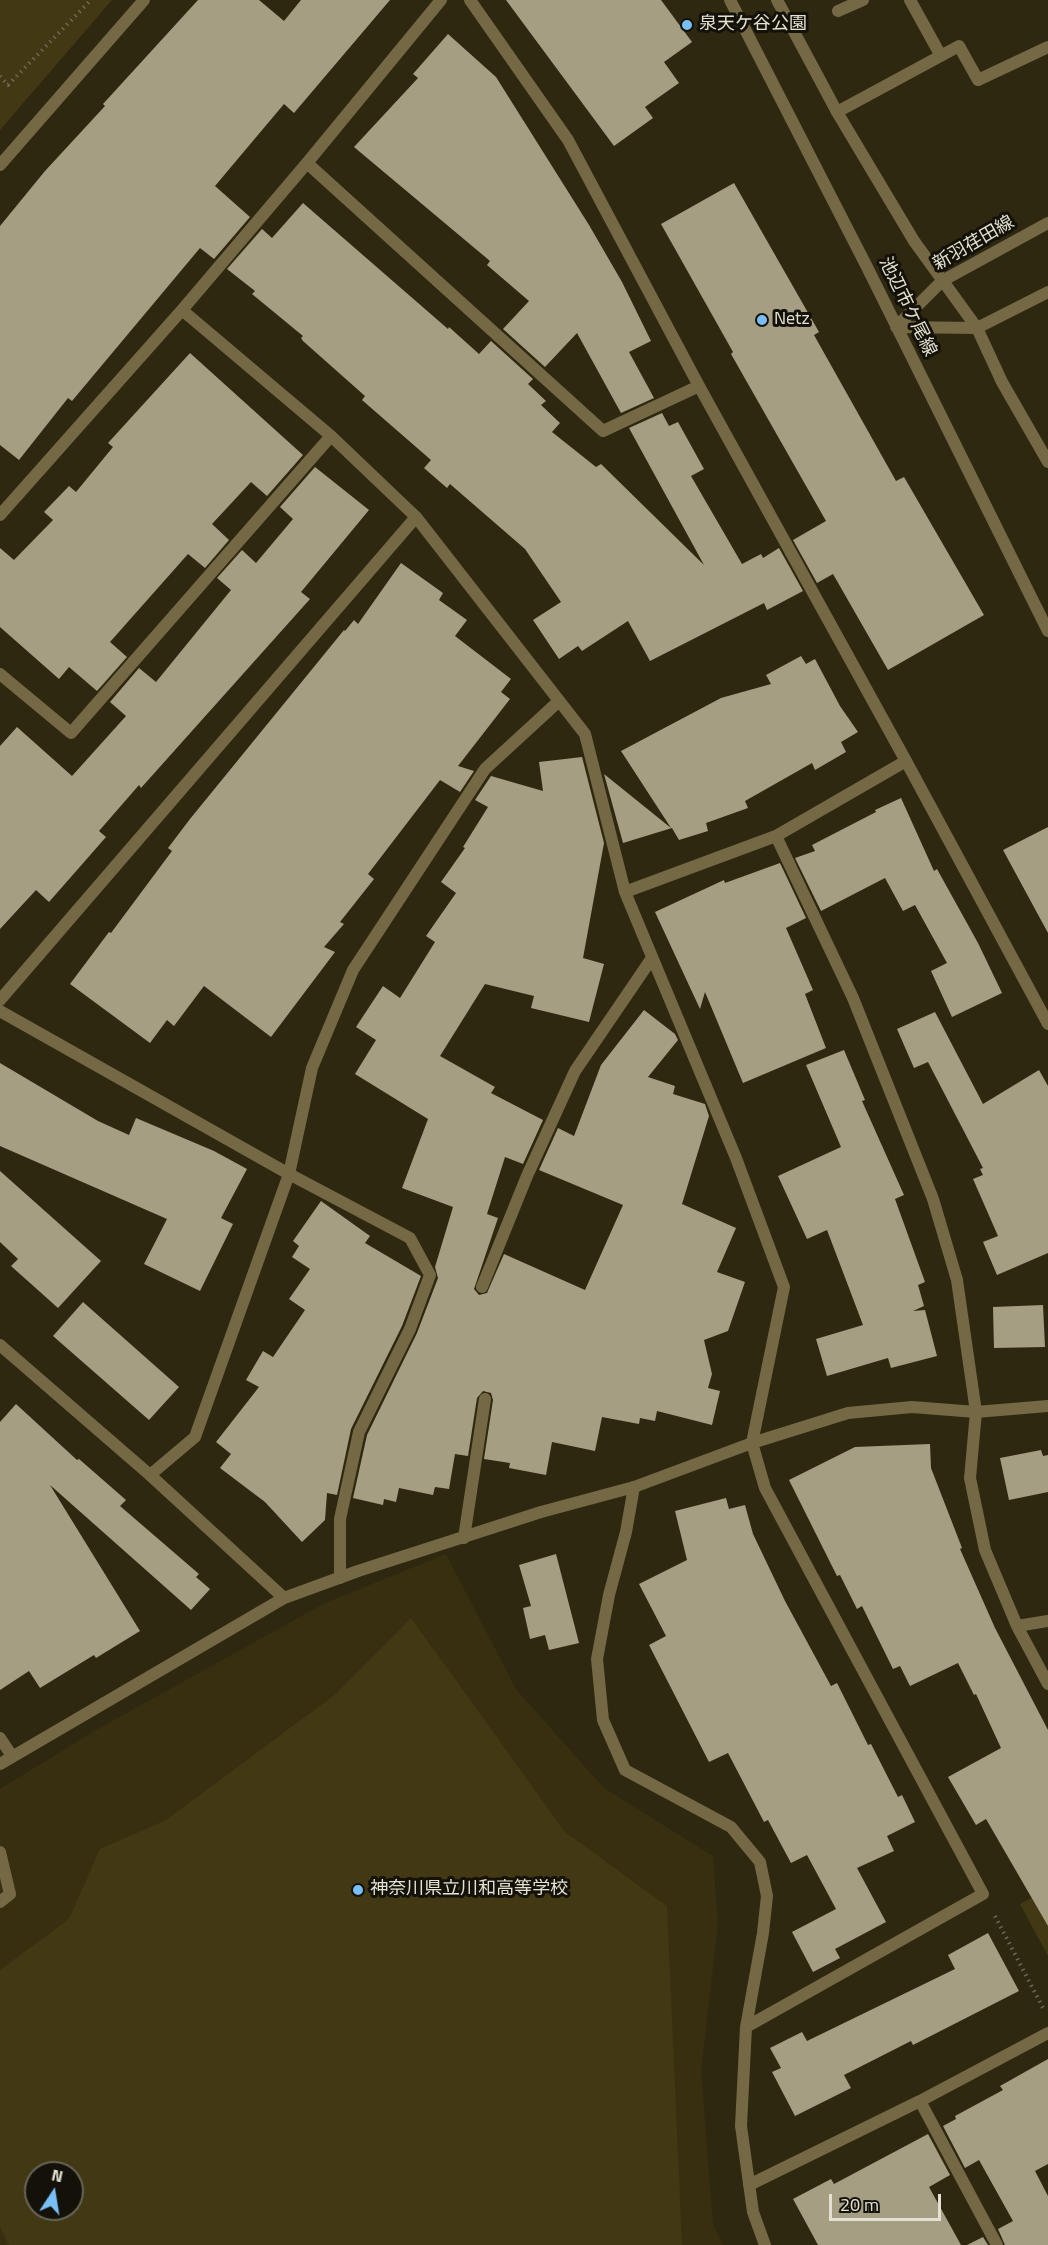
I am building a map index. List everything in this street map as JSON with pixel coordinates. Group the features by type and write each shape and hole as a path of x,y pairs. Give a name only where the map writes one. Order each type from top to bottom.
{"street":[{"path":"0,165 144,0"},
{"path":"0,515 182,310 441,0"},
{"path":"470,0 568,140 699,386 906,760 1048,1024"},
{"name":"池辺市ケ尾線","path":"729,0 779,92 1048,631"},
{"name":"池辺市ケ尾線","path":"777,0 837,112 914,241 977,328 1002,382 1048,462"},
{"path":"838,11 863,0"},
{"path":"910,0 941,56"},
{"path":"837,112 959,46 978,80 1048,47"},
{"path":"307,163 603,431 699,386"},
{"name":"新羽荏田線","path":"896,327 942,281 1048,223"},
{"path":"896,327 977,328 1048,292"},
{"path":"182,310 331,436 416,517 585,734 625,892 736,1158 784,1287 752,1443 765,1488 983,1894 746,2027"},
{"path":"0,674 70,733 331,436"},
{"path":"0,1000 416,517"},
{"path":"150,1475 195,1437 289,1174 312,1068 353,970 486,769 559,701"},
{"path":"625,892 776,836 906,760"},
{"path":"776,836 853,998 933,1199 957,1280 976,1412 970,1478 985,1550 1017,1626 1048,1684"},
{"path":"482,1287 527,1176 575,1071 652,958"},
{"path":"0,1011 289,1174 410,1238 430,1275 410,1329 359,1432 340,1519 340,1578"},
{"path":"0,1345 150,1475 284,1598"},
{"path":"464,1538 485,1399"},
{"path":"0,1764 284,1598 358,1571 541,1512 634,1487 752,1443 848,1413 912,1407 976,1412 1048,1406"},
{"path":"634,1487 597,1659 603,1720 625,1770 731,1827 760,1862 767,1896 763,1933 746,2027 741,2126 753,2212 765,2245"},
{"path":"1017,1626 1048,1622"},
{"path":"0,1738 12,1756"},
{"path":"0,1852 9,1894 0,1902"},
{"path":"749,2185 920,2101 1048,2033"},
{"path":"920,2101 997,2245"}],"path":[{"path":"0,76 8,85 91,0"},
{"path":"983,1894 1045,2012"},
{"path":"1042,2007 1048,2003"}],"shaded area":[{"path":"0,0 112,0 0,130"},
{"name":"神奈川県立川和高等学校","path":"446,1554 516,1689 604,1788 713,1856 718,1924 701,2071 713,2224 723,2245 0,2245 0,1789 96,1730 325,1603"},
{"name":"神奈川県立川和高等学校","path":"411,1618 565,1832 667,1906 682,2245 9,2245 0,2227 0,1970 69,1919 100,1849 166,1820 336,1694"},
{"path":"1048,1889 1048,1956 1020,1904"}],"building":[{"path":"198,0 259,0 284,21 301,0 390,0 294,113 284,104 215,186 250,217 214,259 200,248 72,401 68,398 19,460 0,445 0,226 45,171 105,106 103,104"},
{"path":"506,0 661,0 692,42 664,62 679,83 645,107 653,118 614,146"},
{"path":"448,34 496,77 622,282 651,341 629,352 654,398 621,413 577,333 545,367 503,329 529,301 487,265 490,261 354,147 418,78 413,74"},
{"path":"734,183 819,332 814,335 896,481 904,477 984,615 888,670 833,574 817,583 793,540 826,521 731,354 733,352 661,224"},
{"path":"303,203 479,354 491,341 533,379 528,384 546,401 541,405 560,423 552,432 596,467 601,464 704,565 629,428 662,413 669,426 678,422 704,469 691,476 742,564 761,554 763,558 779,548 803,591 767,610 764,603 650,661 628,621 582,651 578,646 559,659 533,620 561,602 525,549 450,484 447,488 424,468 431,460 362,400 365,396 303,341 301,338 303,336 252,294 255,291 227,269 262,229 272,238"},
{"path":"190,353 303,455 267,496 251,482 212,524 229,540 205,568 188,554 110,642 127,657 97,691 69,667 59,679 0,627 0,548 14,560 53,520 44,512 69,486 76,492 113,447 108,443"},
{"path":"315,467 369,510 301,592 310,599 141,788 139,785 99,831 106,837 49,902 36,890 0,929 0,746 17,727 72,776 126,716 110,702 139,668 156,682 231,590 217,578 242,550 256,563 293,519 280,507"},
{"path":"401,563 443,593 439,600 467,620 455,636 511,679 501,692 510,699 458,766 474,771 460,792 440,780 368,874 374,879 340,922 344,924 324,947 335,952 271,1037 204,986 174,1026 167,1020 150,1043 70,984 172,851 168,848 190,819 344,630 354,620 358,624"},
{"path":"801,656 806,664 815,659 840,706 858,732 841,742 846,752 815,770 812,763 745,801 748,808 706,823 708,831 679,840 672,828 623,843 604,774 671,828 621,751 721,698 771,684 766,675"},
{"path":"582,757 604,843 583,958 604,964 589,1022 531,1008 534,996 485,984 440,1056 495,1087 491,1093 543,1120 523,1164 505,1157 487,1214 498,1218 474,1289 479,1295 487,1293 504,1254 585,1290 623,1205 539,1170 558,1128 574,1136 601,1065 644,1010 675,1034 678,1040 648,1077 675,1086 673,1094 705,1104 709,1116 682,1204 736,1228 717,1272 745,1282 728,1331 704,1340 712,1374 708,1388 720,1391 712,1425 657,1411 655,1421 640,1418 639,1424 602,1417 595,1451 552,1442 546,1475 509,1468 510,1463 484,1459 493,1400 491,1393 483,1391 477,1398 468,1456 455,1454 449,1489 435,1487 433,1495 399,1488 396,1502 384,1499 383,1505 353,1498 367,1435 417,1333 438,1278 435,1267 453,1207 402,1188 428,1119 355,1074 376,1040 356,1027 383,986 400,998 435,942 426,936 456,893 441,882 465,848 463,847 488,807 475,800 491,776 543,791 539,762"},
{"path":"901,798 934,871 937,869 978,943 1002,993 952,1017 931,971 947,963 915,905 903,911 885,878 821,911 795,858 815,851 812,845"},
{"path":"1048,827 1048,933 1003,850"},
{"path":"780,863 806,918 786,928 813,990 805,994 826,1048 743,1083 705,992 700,1009 655,912 724,880 725,883"},
{"path":"935,1012 983,1104 1039,1070 1048,1086 1048,1253 997,1275 983,1242 998,1236 973,1179 983,1175 980,1169 983,1168 928,1062 914,1068 897,1029"},
{"path":"844,1050 865,1100 862,1101 904,1195 895,1199 925,1282 918,1285 924,1306 913,1311 925,1310 937,1356 891,1368 888,1358 827,1376 816,1339 863,1325 827,1230 807,1239 778,1176 841,1147 806,1065"},
{"path":"0,1063 98,1121 129,1135 136,1118 214,1151 247,1169 221,1218 233,1224 200,1291 144,1264 167,1219 0,1146"},
{"path":"0,1171 101,1261 58,1308 11,1266 18,1259 0,1242"},
{"path":"321,1201 370,1236 365,1243 421,1276 402,1326 351,1429 337,1495 327,1493 325,1520 302,1542 265,1502 220,1468 231,1454 216,1442 259,1387 246,1380 263,1351 273,1357 305,1310 289,1299 310,1269 292,1257 299,1246 293,1241"},
{"path":"83,1302 179,1387 149,1420 53,1336"},
{"path":"1043,1305 1045,1347 994,1348 993,1307"},
{"path":"16,1404 77,1460 79,1459 126,1500 120,1506 199,1574 196,1577 210,1589 191,1610 50,1485 140,1631 96,1658 94,1655 40,1688 29,1671 0,1690 0,1422"},
{"path":"930,1444 931,1468 962,1548 960,1549 995,1628 1048,1730 1048,1926 986,1819 976,1825 948,1777 1001,1748 976,1694 974,1695 958,1663 910,1686 900,1666 893,1669 862,1606 857,1609 840,1575 837,1576 789,1480 855,1447"},
{"path":"1041,1450 1043,1456 1048,1455 1048,1492 1009,1500 1000,1458"},
{"path":"726,1498 729,1509 745,1505 753,1534 785,1601 831,1686 837,1683 868,1745 871,1744 898,1797 902,1795 915,1822 887,1836 894,1851 857,1868 886,1922 835,1949 840,1958 813,1972 792,1932 836,1909 807,1855 791,1863 768,1820 764,1822 728,1753 709,1762 649,1645 666,1636 639,1584 687,1560 675,1511"},
{"path":"556,1554 579,1643 549,1650 545,1635 530,1639 523,1608 531,1606 519,1565"},
{"path":"988,1933 1019,1991 913,2045 911,2041 844,2075 851,2088 795,2116 772,2072 781,2068 770,2048 802,2032 807,2041 955,1969 948,1955"},
{"path":"1048,2059 1048,2164 1035,2171 1048,2196 1048,2245 1005,2245 998,2229 1013,2221 979,2160 965,2168 943,2126 956,2119 955,2116 1003,2090 1000,2086"},
{"path":"928,2134 950,2175 929,2187 961,2245 818,2245 793,2199 831,2179 834,2184"},
{"path":"983,2237 988,2245 967,2245"}],"place":[{"name":"泉天ケ谷公園","path":"687,25"},
{"name":"Netz","path":"762,320"},
{"name":"神奈川県立川和高等学校","path":"358,1890"}]}
